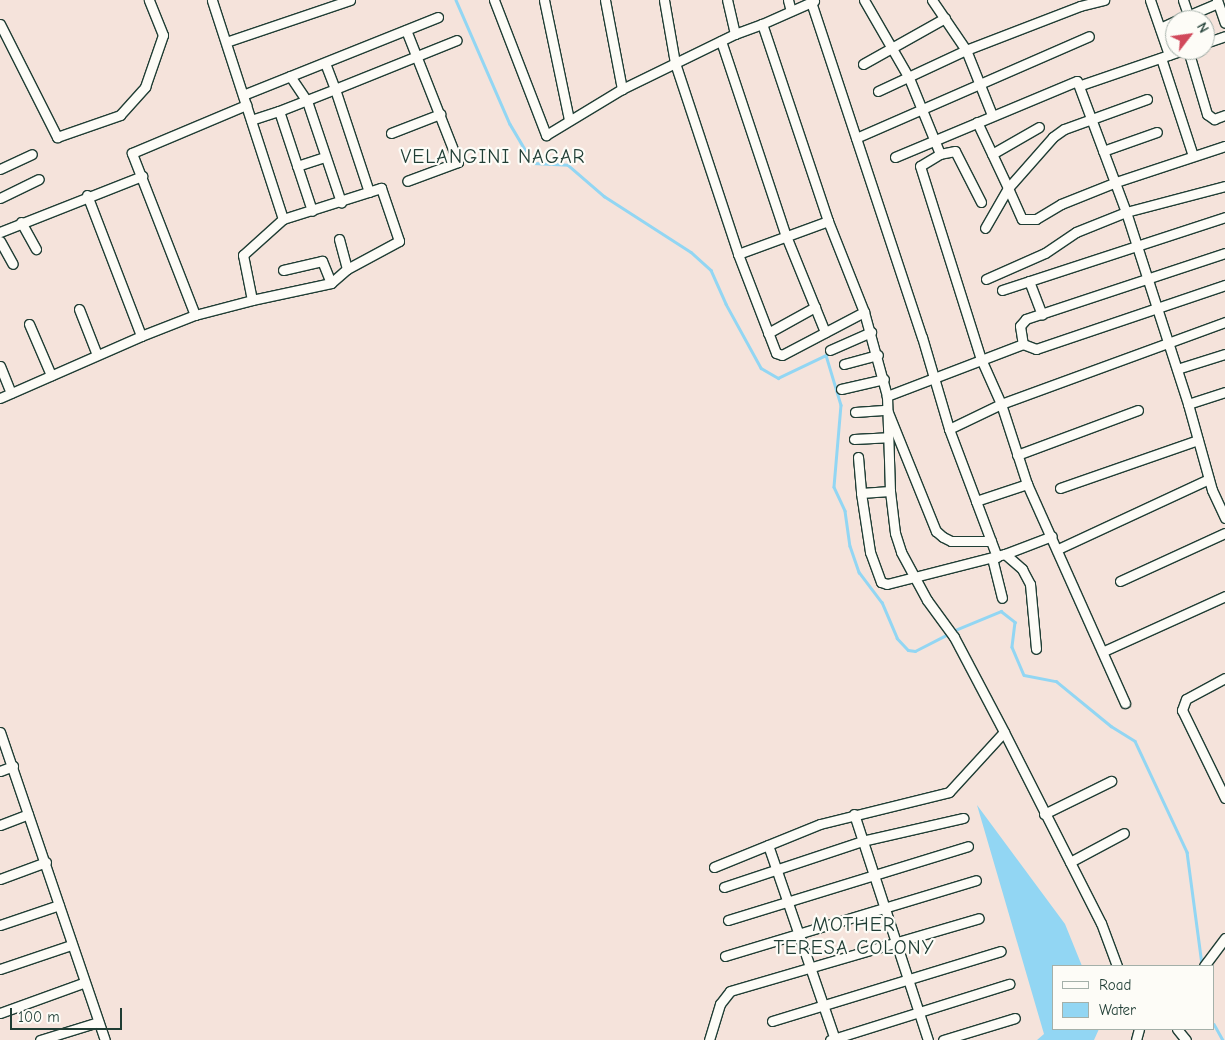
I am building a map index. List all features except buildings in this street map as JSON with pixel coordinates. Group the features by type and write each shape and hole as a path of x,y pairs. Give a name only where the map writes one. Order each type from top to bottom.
{"street":[{"path":"0,24 56,137 120,115 145,87 163,35 149,0"},
{"path":"212,0 282,219"},
{"path":"226,42 350,0"},
{"path":"494,0 517,52 546,135 622,90 675,63 735,34 813,1 949,429 998,556 1002,598"},
{"path":"544,0 569,120"},
{"path":"606,0 622,90"},
{"path":"664,0 675,63 738,254 768,333 779,355 864,312"},
{"path":"728,0 735,34"},
{"path":"788,0 791,11"},
{"path":"864,0 909,78 936,140 940,154"},
{"path":"932,0 966,50 992,115"},
{"path":"878,91 966,50 1080,6 1104,0"},
{"path":"1081,85 1165,56 1160,28 1150,0"},
{"path":"1203,10 1217,2 1225,23"},
{"path":"243,95 438,16"},
{"path":"863,64 945,18"},
{"path":"762,24 828,221 864,312 878,354 887,396 890,491 897,543 914,576 954,637 1004,732 1101,923 1117,965"},
{"path":"1160,28 1165,26"},
{"path":"406,30 458,162 408,181"},
{"path":"856,138 1088,36"},
{"path":"251,120 306,101 457,40"},
{"path":"721,41 786,236 825,332"},
{"path":"1166,60 1193,156"},
{"path":"1191,60 1207,114 1214,119 1225,115"},
{"path":"325,63 369,192"},
{"path":"290,76 306,101 340,202"},
{"path":"895,157 1073,81 1081,85 1148,278 1188,404 1209,479 1225,518"},
{"path":"985,228 1008,188 1058,132 1147,99"},
{"path":"195,315 132,153 246,105"},
{"path":"278,111 312,211"},
{"path":"391,134 440,114"},
{"path":"977,122 1020,216 1030,221 1116,182 1225,146"},
{"path":"992,154 1039,127"},
{"path":"1103,151 1158,132"},
{"path":"981,202 960,155 950,150 924,162 919,171 981,359 1002,404 1027,484 1104,651 1125,703"},
{"path":"0,169 32,154"},
{"path":"297,166 325,157"},
{"path":"0,232 87,195 142,176"},
{"path":"0,198 40,179"},
{"path":"986,279 1045,253 1076,232 1126,212 1225,186"},
{"path":"0,398 96,354 195,315 330,283 347,269 399,241 381,188 282,219 243,255 252,300"},
{"path":"87,195 141,336"},
{"path":"1002,290 1225,217"},
{"path":"738,254 828,221"},
{"path":"21,222 36,250"},
{"path":"339,239 347,269"},
{"path":"0,241 13,264"},
{"path":"1023,344 1023,321 1225,253"},
{"path":"283,270 322,261 330,283"},
{"path":"1030,280 1042,315"},
{"path":"887,396 1023,344 1036,349 1158,310 1225,286"},
{"path":"768,333 815,307"},
{"path":"79,309 96,354"},
{"path":"949,429 1002,404 1225,322"},
{"path":"28,324 51,375"},
{"path":"830,350 871,332"},
{"path":"844,364 878,354"},
{"path":"1177,369 1225,354"},
{"path":"0,366 11,393"},
{"path":"840,389 884,380"},
{"path":"1188,404 1224,394"},
{"path":"855,412 887,410"},
{"path":"887,410 936,531 951,541 991,541"},
{"path":"1017,455 1138,410"},
{"path":"854,439 888,436"},
{"path":"1060,488 1198,440"},
{"path":"858,456 870,552 882,582 887,584 998,556 1052,536"},
{"path":"1058,550 1209,479"},
{"path":"976,501 1027,484"},
{"path":"861,492 890,491"},
{"path":"1120,581 1225,532"},
{"path":"998,556 1022,569 1030,584 1036,649"},
{"path":"1104,651 1225,596"},
{"path":"1225,678 1186,699 1182,710 1225,798"},
{"path":"0,732 14,766 28,814 46,862 83,983 105,1040"},
{"path":"714,867 854,814 949,792 1004,732"},
{"path":"0,771 14,766"},
{"path":"1044,814 1111,781"},
{"path":"0,825 28,814"},
{"path":"854,814 928,1040"},
{"path":"724,887 862,841 963,818"},
{"path":"1070,862 1124,833"},
{"path":"768,845 833,1039 1009,984"},
{"path":"728,920 968,846"},
{"path":"0,879 46,862"},
{"path":"725,956 976,880"},
{"path":"0,925 60,905"},
{"path":"710,1040 720,1004 730,991 896,945 979,918"},
{"path":"1206,965 1225,938"},
{"path":"0,969 71,945"},
{"path":"772,1021 822,1004 1001,951"},
{"path":"0,1013 83,983"},
{"path":"943,1040 1015,1018"},
{"path":"40,1040 98,1022"},
{"path":"1178,1030 1186,1040"}],"water":[{"path":"977,805 1065,924 1082,965 1052,965 1052,1030 1099,1030 1094,1040 1037,1040 1044,1034"}],"waterway":[{"path":"456,0 510,124 533,163 568,165 604,196 691,252 711,270 726,304 761,368 778,378 826,355 841,405 834,487 845,511 850,546 859,572 882,602 897,638 908,650 915,651 948,634"},
{"path":"953,631 1001,611 1015,622 1012,647 1024,675 1056,681 1111,726 1135,741 1187,852 1202,965"},
{"path":"1215,1026 1223,1040"}],"district":[{"name":"VELANGINI NAGAR","path":"493,156"},
{"name":"MOTHER TERESA COLONY","path":"854,936"}]}
